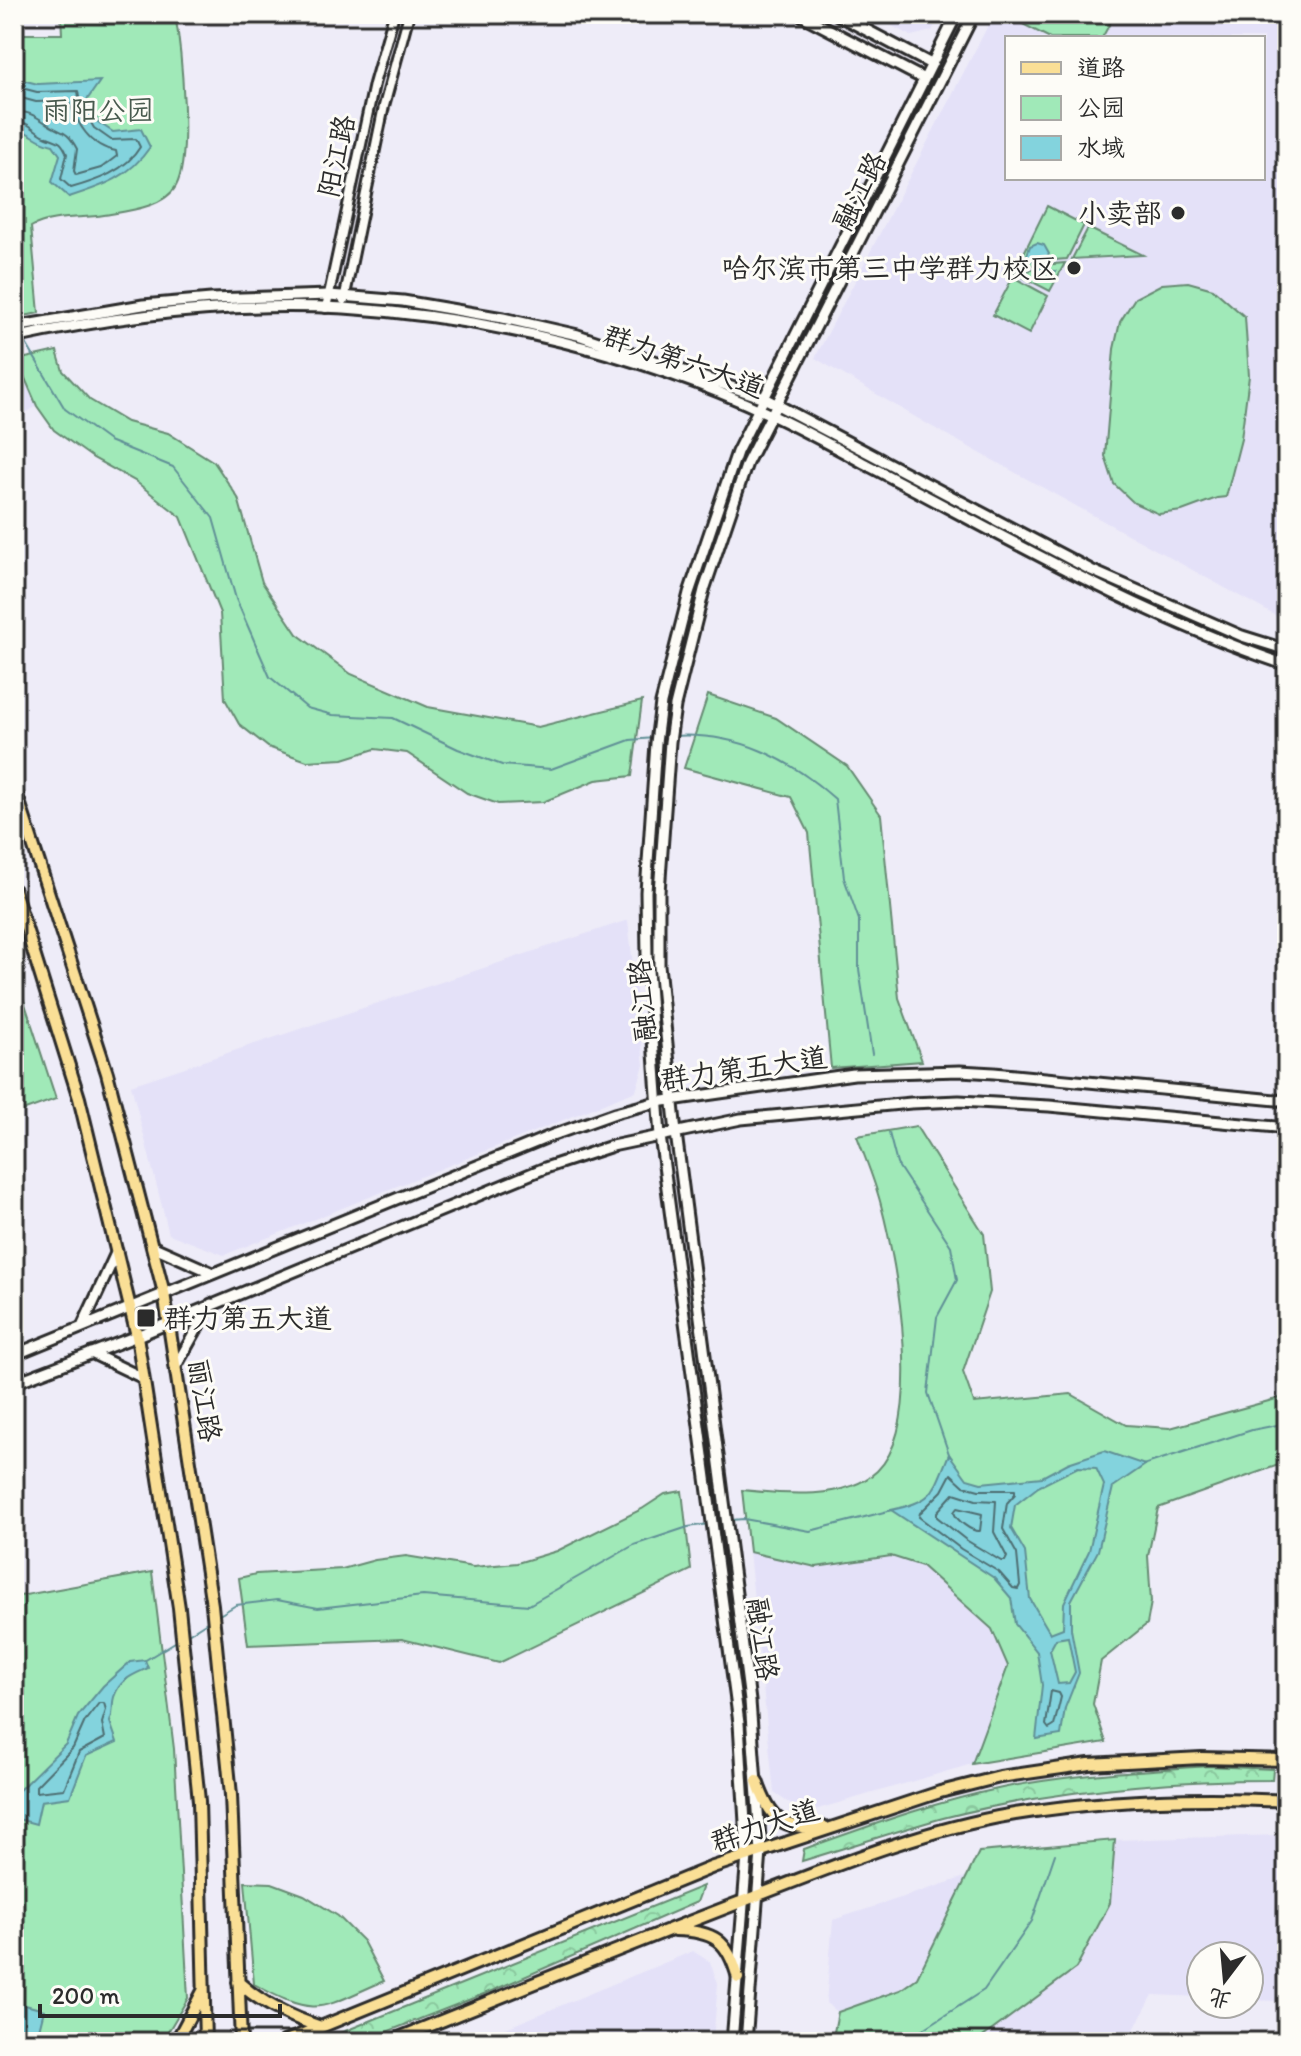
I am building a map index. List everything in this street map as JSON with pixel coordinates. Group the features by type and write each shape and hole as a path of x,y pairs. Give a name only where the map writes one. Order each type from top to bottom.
{"main road":[{"path":"799,14 924,79"},
{"path":"836,14 931,64"},
{"name":"融江路","path":"732,2042 747,1856 742,1746 657,1102 646,892 656,743 661,703 706,538 737,452 957,14"},
{"name":"融江路","path":"746,2042 761,1852 757,1781 750,1701 676,1133 659,951 660,879 670,742 675,706 719,539 747,463 974,14"},
{"name":"群力第六大道","path":"14,327 110,308 166,302 329,295 403,301 546,327 614,346 764,398 1091,570 1242,636 1287,650"},
{"name":"群力第六大道","path":"14,338 130,318 201,311 343,308 437,319 544,339 653,370 770,414 1101,587 1239,649 1287,665"},
{"name":"丽江路","path":"14,786 107,1073 164,1293 212,1605 231,1795 241,2042"},
{"name":"丽江路","path":"14,890 79,1098 137,1336 179,1608 199,1801 205,2042"},
{"name":"群力第五大道","path":"14,1355 553,1135 657,1102 854,1074 907,1072 994,1073 1287,1101"},
{"name":"群力第五大道","path":"14,1383 137,1336 545,1168 612,1146 741,1119 862,1106 959,1101 1049,1106 1287,1128"},
{"path":"152,1246 213,1273"},
{"path":"82,1327 117,1251"},
{"path":"176,1366 211,1304"},
{"path":"91,1353 143,1378"},
{"name":"群力大道","path":"284,2042 713,1867 940,1792 1013,1774 1089,1764 1201,1758 1287,1760"},
{"path":"757,1781 768,1811 779,1820 806,1827 837,1826"},
{"path":"389,2042 840,1863 943,1830 1014,1814 1097,1803 1189,1797 1287,1801"},
{"path":"669,1930 703,1933 723,1943 731,1954 738,1978"},
{"path":"238,1982 284,2013 321,2027"},
{"path":"176,2042 204,1989"}],"street":[{"name":"阳江路","path":"326,308 374,84 394,14"},
{"name":"阳江路","path":"343,308 384,106 409,14"}],"shaded area":[{"path":"869,14 940,14 932,31 911,36"},
{"name":"哈尔滨市第三中学群力校区","path":"994,14 1287,14 1287,622 929,425 815,358"},
{"path":"17,360 37,406 14,420 14,361"},
{"path":"628,920 644,1065 636,1091 224,1255 169,1234 131,1085"},
{"path":"749,1552 816,1567 891,1556 923,1566 992,1629 1008,1666 972,1764 804,1813 774,1793"},
{"path":"1281,1835 1278,2001 1265,2001 1265,1940 1185,1940 1185,1996 1153,1995 1127,2042 976,2042 1076,1968 1110,1903 1115,1840"},
{"path":"968,1876 917,1978 900,1990 838,2012 826,2003 833,1920"},
{"path":"693,1951 710,1962 718,1983 713,2042 472,2042"}],"green space":[{"name":"雨阳公园","path":"61,14 175,14 184,102 181,172 176,186 154,204 104,215 48,221 31,227 39,313 14,318 14,34 62,34"},
{"path":"1015,14 1115,14 1103,36 1046,36 1013,19"},
{"path":"1047,206 1084,225 1067,259 1041,261 1014,273"},
{"path":"1088,228 1143,255 1072,259"},
{"path":"1065,263 1050,291 1019,275 1043,265"},
{"path":"1013,277 1048,296 1029,334 993,315"},
{"path":"1188,282 1213,289 1245,317 1249,376 1241,439 1226,497 1182,511 1159,514 1134,503 1114,484 1105,456 1114,349 1120,322 1135,298 1162,284"},
{"path":"57,351 63,371 90,400 127,422 168,433 214,462 238,498 262,582 297,634 351,674 428,707 538,727 642,701 632,776 596,780 543,802 498,804 467,793 407,753 375,749 343,759 307,761 268,747 239,724 225,699 220,613 181,517 135,481 93,458 54,430 37,406 17,360"},
{"path":"708,695 776,718 847,766 881,815 899,998 922,1061 831,1068 809,833 791,797 684,768"},
{"path":"14,970 56,1099 14,1114"},
{"path":"916,1126 984,1234 990,1292 963,1372 974,1403 1071,1394 1126,1425 1170,1428 1287,1396 1287,1462 1158,1508 1148,1556 1151,1602 1147,1624 1101,1661 1093,1704 1106,1742 972,1764 1008,1666 992,1629 922,1566 891,1556 816,1567 749,1552 742,1490 812,1493 848,1487 864,1481 877,1471 892,1449 901,1418 904,1382 900,1303 881,1205 857,1136"},
{"path":"682,1491 691,1570 499,1663 402,1639 248,1645 239,1578 256,1574 342,1569 406,1556 473,1567 517,1563 557,1551 642,1509 665,1494"},
{"path":"152,1572 174,1749 188,1998 162,2042 14,2042 14,1597"},
{"path":"1208,1766 1273,1769 1272,1780 1148,1785 1024,1801 943,1818 802,1861 804,1849 902,1815 977,1794 1079,1776"},
{"path":"1115,1840 1110,1903 1076,1968 976,2042 832,2042 838,2012 900,1990 917,1978 979,1852"},
{"path":"245,1882 272,1883 304,1895 338,1916 363,1941 384,1981 319,2006 293,2003 254,1984"},
{"path":"703,1886 697,1902 494,1990 361,2042 318,2042"}],"water":[{"path":"14,78 38,84 100,81 87,100 98,122 113,132 141,129 150,147 124,174 104,185 69,197 52,182 60,155 53,145 14,128"},
{"path":"1037,243 1044,245 1049,254 1037,261 1038,264 1055,271 1053,274 1041,273 1033,261 1026,258 1030,246"},
{"path":"1104,1451 1145,1465 1113,1487 1098,1551 1071,1601 1071,1629 1079,1673 1065,1708 1061,1735 1036,1739 1042,1685 1037,1652 1015,1624 1011,1598 994,1578 891,1510 924,1499 935,1486 949,1454 967,1479 981,1483 1042,1477 1068,1463","holes":["1078,1467 1096,1468 1104,1485 1089,1551 1064,1603 1063,1628 1050,1633 1030,1599 1025,1552 1011,1528 1015,1505 1038,1487","1068,1637 1075,1672 1069,1683 1058,1684 1050,1650 1056,1639"]},
{"path":"145,1660 148,1668 123,1682 114,1697 110,1722 117,1742 86,1756 70,1797 41,1801 36,1824 14,1818 14,1795 66,1744 78,1716 103,1686 130,1662"},
{"path":"14,2002 44,2010 36,2042 14,2042"}],"waterway":[{"path":"24,340 65,409 109,441 173,467 213,518 236,599 270,677 307,708 333,715 393,718 458,749 502,765 551,769 630,740 654,738"},
{"path":"673,736 718,738 760,750 799,771 835,799 844,878 859,920 859,969 872,1054"},
{"path":"889,1133 897,1164 951,1246 957,1280 937,1317 928,1393 950,1457"},
{"path":"1143,1465 1252,1430 1287,1423"},
{"path":"731,1520 744,1519 810,1531 892,1510"},
{"path":"216,1617 236,1605 277,1600 318,1608 423,1596 529,1605 634,1545 688,1527 709,1524"},
{"path":"185,1636 210,1620"},
{"path":"144,1661 180,1639"},
{"path":"911,2042 916,2034 984,1990 1032,1921 1055,1854"}],"place":[{"name":"小卖部","path":"1178,213"},
{"name":"哈尔滨市第三中学群力校区","path":"1074,268"},
{"name":"群力第五大道","path":"146,1318"}]}
